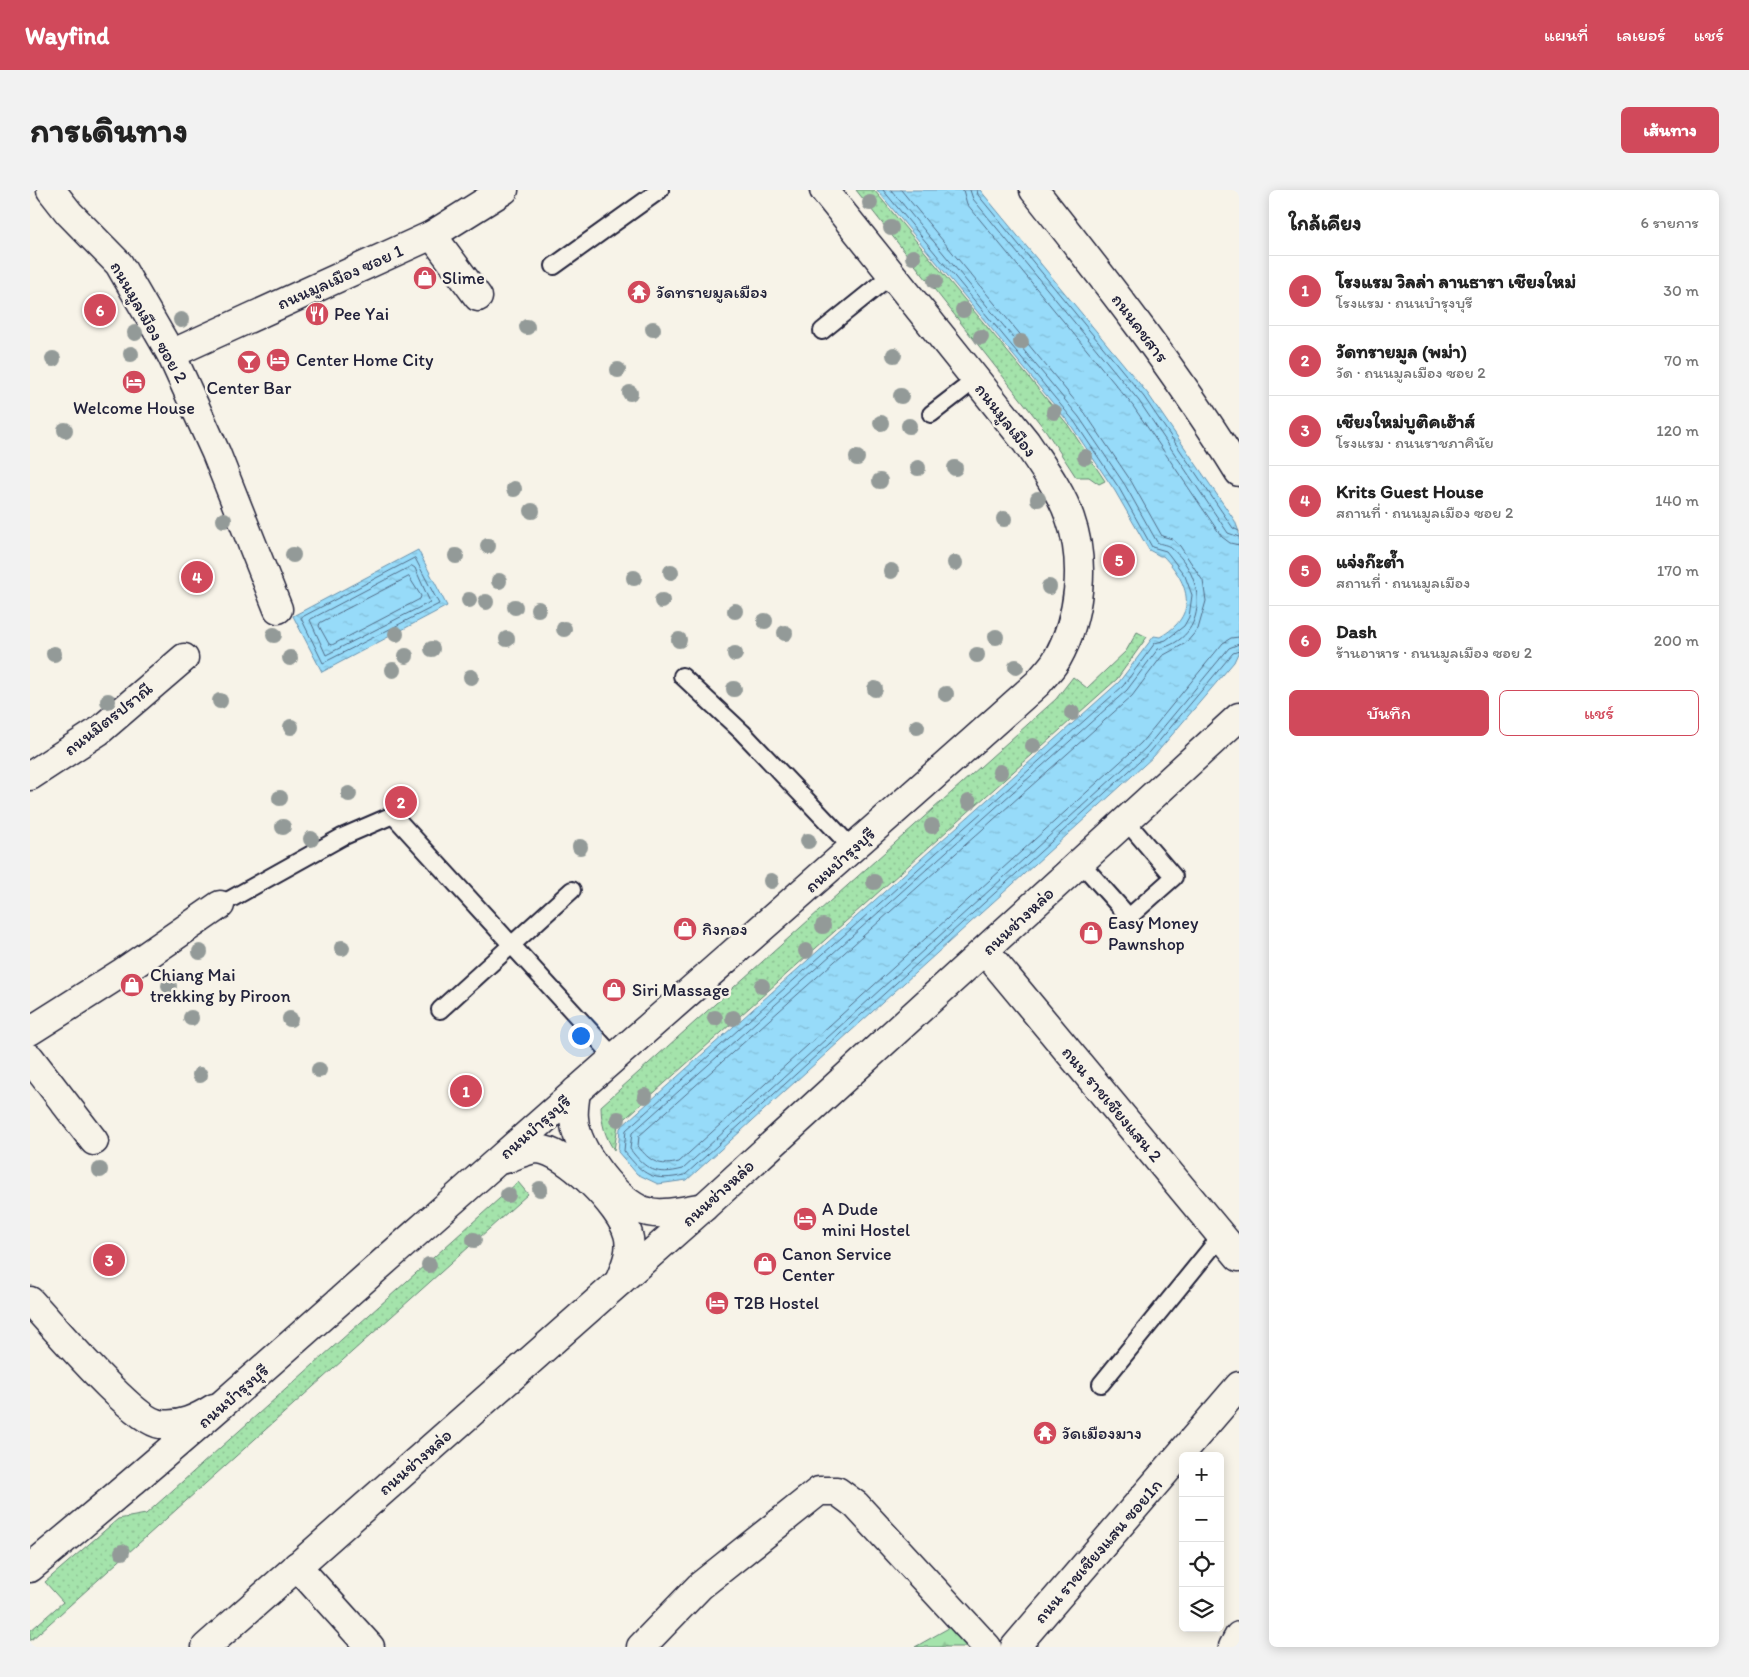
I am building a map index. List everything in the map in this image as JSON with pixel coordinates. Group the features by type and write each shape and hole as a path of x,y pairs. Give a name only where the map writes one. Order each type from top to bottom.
{"main road":[{"name":"ถนนมูลเมือง ซอย 2","path":"51,190 69,213 119,264 171,354 216,453 278,609"},
{"name":"ถนนมูลเมือง ซอย 1","path":"171,354 432,235 504,190"},
{"name":"ถนนมูลเมือง","path":"824,190 890,276 1026,442 1054,485 1071,518 1078,559 1076,611 1069,636 1056,661 1038,683"},
{"name":"ถนนคชสาร","path":"1034,190 1170,368 1239,472"},
{"path":"432,235 478,297"},
{"name":"ถนนมิตรปราณี","path":"30,776 98,731 184,658"},
{"name":"ถนนบำรุงบุรี","path":"30,1568 232,1397 576,1091 853,849 1038,683"},
{"name":"ถนนช่างหล่อ","path":"206,1647 704,1207 1234,721"},
{"path":"30,1031 123,972 220,905"},
{"name":"ถนน ราชเชียงแสน 2","path":"985,951 1239,1257"},
{"path":"30,1058 94,1141"},
{"path":"576,1091 574,1120 587,1159 614,1189 640,1209 667,1213 704,1207"},
{"path":"496,1162 537,1149 558,1156 585,1176 622,1219 629,1236 627,1262 619,1282"},
{"path":"30,1301 132,1409 159,1424 194,1420 232,1397"},
{"name":"ถนน ราชเชียงแสน ซอย1ก","path":"1015,1647 1239,1386"},
{"path":"641,1647 707,1580 819,1492 837,1491 856,1505 987,1647"},
{"path":"298,1566 370,1647"},
{"path":"1233,1647 1239,1636"}],"lane":[{"path":"554,266 660,190"},
{"path":"822,331 890,276"},
{"path":"931,414 975,380"},
{"path":"682,676 742,732 853,849"},
{"path":"220,905 342,837 393,814 615,1058"},
{"path":"1082,862 1129,916 1174,877 1126,821"},
{"path":"440,1010 572,890"},
{"path":"1101,1384 1221,1236"}],"green space":[{"path":"856,190 874,190 1068,425 1105,481 1099,484 1089,477 1076,477 1046,431"},
{"path":"1137,632 1147,637 1117,679 618,1125 614,1150 604,1129 601,1106 1056,699 1073,677 1087,688 1126,651"},
{"path":"518,1182 528,1194 30,1641 30,1631 63,1602 45,1582 118,1519 146,1514"},
{"path":"954,1625 972,1647 915,1647"}],"water":[{"path":"877,190 980,190 1148,394 1235,521 1239,532 1239,651 1234,662 1154,756 687,1180 658,1184 637,1174 618,1152 620,1128 1119,682 1154,636 1160,637 1172,628 1181,619 1185,609 1184,588 1179,577 1163,556 1149,550 1115,491 1070,424"},
{"path":"418,550 447,606 322,672 293,616"}],"place":[{"name":"Slime","path":"425,278"},
{"name":"วัดทรายมูลเมือง","path":"639,292"},
{"name":"Dash","path":"100,310"},
{"name":"Pee Yai","path":"317,314"},
{"name":"Center Home City","path":"278,360"},
{"name":"Center Bar","path":"249,362"},
{"name":"Welcome House","path":"134,382"},
{"name":"แจ่งก๊ะต๊ำ","path":"1119,560"},
{"name":"Krits Guest House","path":"197,577"},
{"name":"วัดทรายมูล (พม่า)","path":"401,802"},
{"name":"กิงกอง","path":"685,929"},
{"name":"Easy Money Pawnshop","path":"1091,933"},
{"name":"Chiang Mai trekking by Piroon","path":"132,985"},
{"name":"Siri Massage","path":"614,990"},
{"name":"โรงแรม วิลล่า ลานธารา เชียงใหม่","path":"466,1091"},
{"name":"A Dude mini Hostel","path":"805,1219"},
{"name":"เชียงใหม่บูติคเฮ้าส์","path":"109,1260"},
{"name":"Canon Service Center","path":"765,1264"},
{"name":"T2B Hostel","path":"717,1303"},
{"name":"วัดเมืองมาง","path":"1045,1433"}]}
